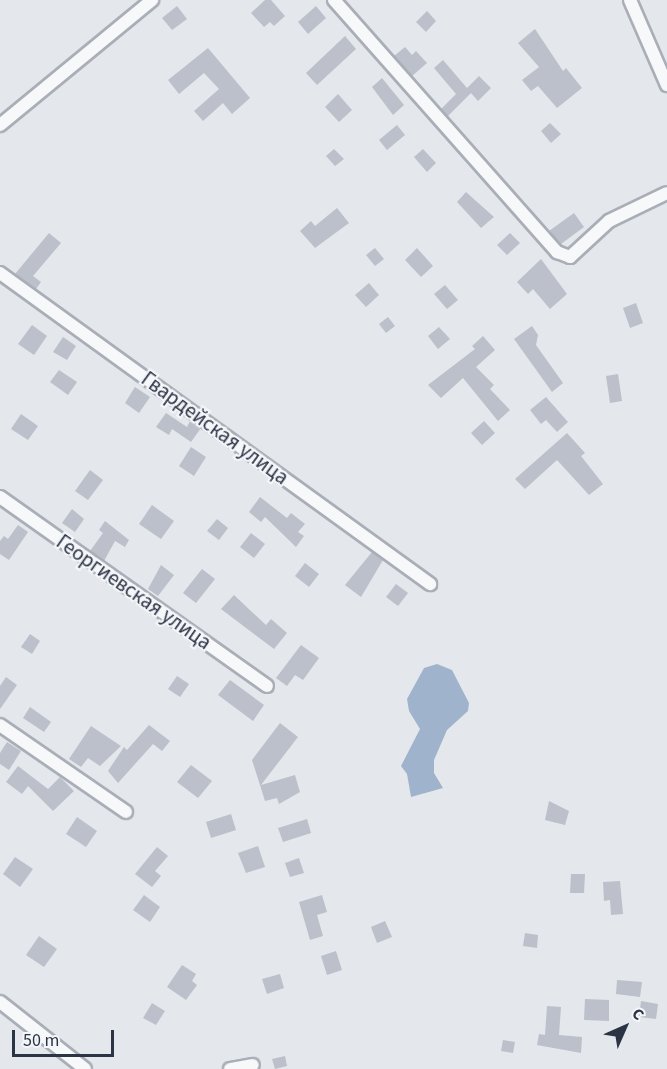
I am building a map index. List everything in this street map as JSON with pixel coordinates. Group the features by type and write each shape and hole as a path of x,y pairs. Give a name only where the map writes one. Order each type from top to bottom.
{"street":[{"path":"0,125 152,0"},
{"path":"334,0 563,256 576,253 609,221 667,194"},
{"path":"630,0 667,85"},
{"name":"Гвардейская улица","path":"0,273 430,584"},
{"name":"Георгиевская улица","path":"0,497 267,686"},
{"path":"0,725 126,812"},
{"path":"0,1002 85,1069"},
{"path":"230,1069 253,1065"}],"water":[{"path":"437,664 452,670 469,703 468,711 447,730 434,760 434,773 443,788 411,797 407,774 401,766 420,729 409,711 407,699 424,668"}],"building":[{"path":"265,0 271,0 285,16 274,26 270,22 264,27 251,13"},
{"path":"177,6 187,19 172,30 162,18"},
{"path":"316,6 326,18 308,34 298,22"},
{"path":"427,11 436,21 426,32 416,22"},
{"path":"535,29 563,71 566,68 582,88 557,108 538,86 531,91 522,80 539,67 518,43"},
{"path":"345,36 356,49 317,85 306,73"},
{"path":"405,47 412,55 416,51 427,63 412,76 394,56"},
{"path":"208,48 250,98 232,114 223,103 203,121 194,111 219,89 204,73 179,94 168,80"},
{"path":"443,60 467,88 479,76 491,88 478,101 471,93 448,116 441,109 456,94 434,68"},
{"path":"382,78 404,105 393,115 372,87"},
{"path":"338,94 352,110 339,122 325,107"},
{"path":"550,123 561,134 551,143 541,131"},
{"path":"397,125 405,135 387,150 379,140"},
{"path":"334,149 344,159 335,166 326,156"},
{"path":"423,149 436,163 427,172 414,157"},
{"path":"466,192 494,217 481,228 457,202"},
{"path":"337,208 349,223 315,248 300,231 311,221 315,226"},
{"path":"574,213 584,227 561,244 549,231"},
{"path":"49,233 61,243 33,276 41,282 36,289 15,274"},
{"path":"510,233 520,243 507,255 497,245"},
{"path":"375,248 384,259 375,266 366,255"},
{"path":"417,248 433,266 421,277 405,260"},
{"path":"541,259 567,294 550,309 533,289 528,294 517,282"},
{"path":"369,283 379,295 366,307 355,295"},
{"path":"445,285 458,300 447,309 434,294"},
{"path":"636,303 643,323 630,328 623,308"},
{"path":"388,317 395,326 386,333 379,324"},
{"path":"32,325 47,336 34,355 18,344"},
{"path":"532,326 538,335 536,345 563,383 552,392 514,339"},
{"path":"439,327 450,339 438,349 428,336"},
{"path":"483,336 495,350 476,367 494,385 490,389 510,410 498,421 463,378 441,398 428,385 475,349 472,346"},
{"path":"63,337 76,346 67,360 53,352"},
{"path":"59,370 77,382 68,395 50,382"},
{"path":"618,374 622,401 610,403 606,376"},
{"path":"135,387 150,397 139,413 125,403"},
{"path":"546,397 568,422 557,432 546,420 541,424 530,410"},
{"path":"166,413 187,427 190,421 201,428 191,442 172,429 169,435 156,427"},
{"path":"21,414 38,426 28,440 11,429"},
{"path":"484,421 495,433 482,445 471,433"},
{"path":"567,433 585,453 581,456 603,484 589,495 557,460 525,489 515,479"},
{"path":"191,447 206,457 194,476 179,466"},
{"path":"90,470 103,480 88,500 75,491"},
{"path":"260,497 287,518 291,513 305,524 298,532 304,536 296,547 265,517 261,522 249,512"},
{"path":"152,505 174,521 161,539 139,524"},
{"path":"72,509 84,519 75,532 62,523"},
{"path":"217,519 228,528 219,540 207,531"},
{"path":"105,521 129,540 125,547 115,541 104,561 90,551 103,533 99,530"},
{"path":"18,525 28,532 9,560 0,554 0,541 4,536 8,539"},
{"path":"251,533 265,544 254,558 240,547"},
{"path":"372,552 383,560 361,597 345,585"},
{"path":"305,563 319,574 309,587 295,576"},
{"path":"161,565 174,575 158,596 148,589"},
{"path":"202,569 215,579 196,603 183,593"},
{"path":"396,584 408,593 398,606 386,597"},
{"path":"234,595 266,625 271,619 287,633 274,649 221,609"},
{"path":"30,634 40,641 32,654 21,647"},
{"path":"301,645 319,658 303,680 295,675 287,686 276,678"},
{"path":"177,676 189,684 180,697 168,689"},
{"path":"6,677 17,685 0,709 0,686"},
{"path":"230,680 264,705 253,721 218,695"},
{"path":"30,707 51,722 44,732 23,718"},
{"path":"280,723 298,737 261,785 295,775 300,792 279,804 277,798 265,801 252,760"},
{"path":"149,725 170,741 162,751 153,744 118,783 108,771 124,747 127,750"},
{"path":"91,726 121,746 100,766 88,758 81,767 69,759"},
{"path":"7,742 21,751 9,770 0,764 0,753"},
{"path":"191,765 212,781 198,798 177,782"},
{"path":"18,766 48,789 60,777 74,791 53,811 28,786 22,794 6,782"},
{"path":"549,801 569,811 565,825 545,820"},
{"path":"231,814 236,830 211,838 206,822"},
{"path":"77,817 97,831 86,847 66,834"},
{"path":"307,819 311,833 283,842 278,828"},
{"path":"258,846 265,867 246,873 238,853"},
{"path":"157,847 168,856 155,871 161,876 152,887 135,874"},
{"path":"15,857 33,869 20,887 3,874"},
{"path":"299,858 304,873 290,877 285,863"},
{"path":"571,874 585,874 584,893 570,893"},
{"path":"620,881 623,914 611,915 610,900 604,901 603,882"},
{"path":"144,895 160,907 150,922 133,910"},
{"path":"322,895 327,912 317,915 323,936 310,940 299,902"},
{"path":"385,921 392,937 377,943 371,927"},
{"path":"525,933 538,935 537,948 523,946"},
{"path":"39,936 57,949 44,967 26,955"},
{"path":"336,951 342,970 327,975 321,956"},
{"path":"182,965 196,974 192,981 197,985 186,1000 167,987"},
{"path":"280,974 284,988 267,994 262,979"},
{"path":"617,980 642,982 640,997 616,994"},
{"path":"585,999 609,1000 609,1021 584,1020"},
{"path":"641,1001 658,1004 656,1019 639,1017"},
{"path":"152,1003 165,1011 156,1025 143,1018"},
{"path":"547,1006 561,1007 559,1035 582,1037 581,1053 537,1045 539,1034 545,1035"},
{"path":"503,1040 515,1042 513,1053 501,1051"},
{"path":"285,1056 287,1066 275,1069 272,1059"}]}
